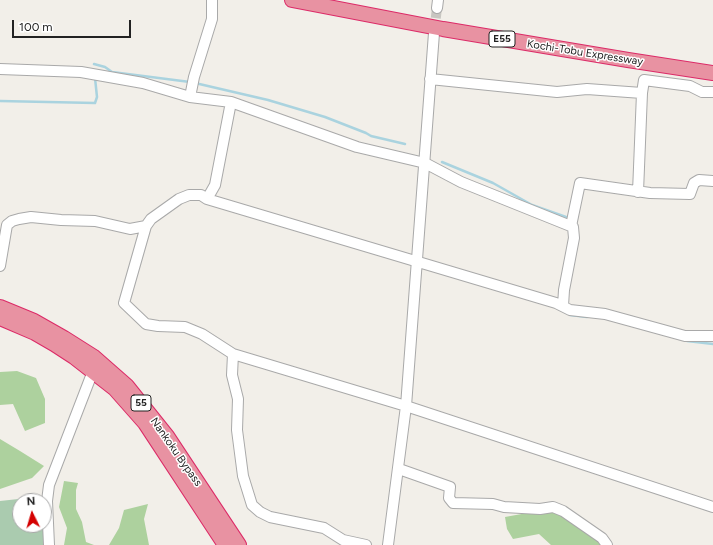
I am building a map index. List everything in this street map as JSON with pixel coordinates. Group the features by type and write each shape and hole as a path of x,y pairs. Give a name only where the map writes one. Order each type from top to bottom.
{"highway":[{"name":"Kochi-Tobu Expressway","path":"292,0 466,33 713,73"},
{"name":"Nankoku Bypass","path":"0,307 34,321 64,338 94,357 127,386 167,436 239,545"},
{"name":"Nankoku Bypass","path":"0,318 35,332 93,371 115,389 145,423 225,545"}],"street":[{"path":"190,97 194,77 212,19 209,1"},
{"path":"388,545 406,406 434,33"},
{"path":"0,69 81,72 143,83 190,97 231,102 357,147 425,163 461,182 571,226"},
{"path":"430,79 556,92 587,88 642,93"},
{"path":"638,192 642,93 644,80 690,86 702,92 713,92"},
{"path":"207,198 215,185 231,102"},
{"path":"560,305 574,238 573,227 571,226 580,183 638,192 690,194 694,183 699,180 713,181"},
{"path":"713,336 685,336 605,314 570,310 560,305 201,195 188,195 179,199 151,219 146,226 124,304 146,324 185,327 202,334 233,354 406,406 713,507"},
{"path":"0,266 7,225 12,221 19,219 31,217 95,221 130,229 146,226"},
{"path":"233,354 232,375 238,399 237,430 243,476 252,505 260,512 270,517 324,528 342,540 366,545"},
{"path":"49,545 47,501 50,485 93,371"},
{"path":"399,469 450,487 449,498 453,503 478,502 504,507 558,509 602,538 607,545"}],"green space":[{"path":"17,371 36,378 45,399 45,423 25,431 13,404 0,405 0,372"},
{"path":"0,439 44,466 32,478 0,489"},
{"path":"64,481 78,483 76,490 76,509 82,522 86,542 94,545 64,545 67,528 59,507"},
{"path":"12,500 12,533 43,533 44,545 0,545 0,501"},
{"path":"148,504 144,519 149,545 109,545 119,528 124,510"},
{"path":"538,511 556,512 600,541 603,545 551,545 539,534 513,539 507,529 505,517"}],"waterway":[{"path":"94,64 105,67 112,72 190,82"},
{"path":"0,101 95,103 97,97 95,78"},
{"path":"195,83 268,100 325,117 371,136 405,144"},
{"path":"442,162 493,183 532,205 566,217 568,220"},
{"path":"570,315 587,317"},
{"path":"687,341 713,344"}],"tunnel":[{"path":"434,33 437,8"}]}
